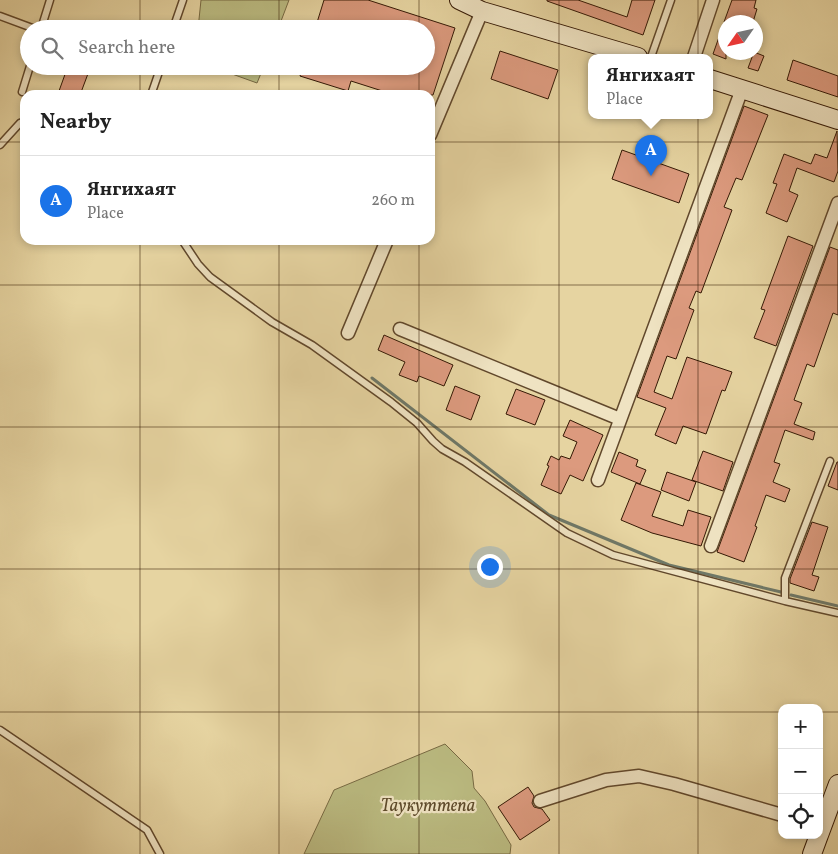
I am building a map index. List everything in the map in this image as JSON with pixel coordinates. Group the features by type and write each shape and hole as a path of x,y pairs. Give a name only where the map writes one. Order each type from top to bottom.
{"street":[{"path":"459,0 482,10 628,54"},
{"path":"695,54 713,0"},
{"path":"435,123 482,10"},
{"path":"713,80 838,120"},
{"path":"598,480 742,89"},
{"path":"711,546 838,203"},
{"path":"348,333 385,245"},
{"path":"400,329 620,418"},
{"path":"540,801 606,780 639,776 778,814"},
{"path":"823,823 838,784"},
{"path":"812,854 817,839"}],"lane":[{"path":"44,20 50,0"},
{"path":"176,20 183,0"},
{"path":"652,54 671,0"},
{"path":"0,16 20,23"},
{"path":"23,90 27,75"},
{"path":"153,90 158,75"},
{"path":"0,145 20,123"},
{"path":"185,245 198,264 210,277 272,322 312,345 391,402 417,423 442,449 465,462 567,533 613,555 784,601 838,613"},
{"path":"784,601 785,578 830,461"},
{"path":"0,730 147,830 160,854"}],"green space":[{"path":"201,0 289,0 281,20 199,20"},
{"path":"235,75 260,75 257,83"},
{"name":"Таукуттепа","path":"445,744 472,771 474,788 485,801 511,845 510,854 304,854 334,790"}],"building":[{"path":"324,0 368,0 430,20 318,20"},
{"path":"547,0 578,0 627,17 632,0 655,0 643,35"},
{"path":"732,0 756,0 754,8 757,9 755,15 727,15"},
{"path":"435,22 455,28 435,90 379,90 351,81 348,90 345,90 300,76 435,75"},
{"path":"718,40 718,56 713,54"},
{"path":"500,51 558,70 548,99 491,79"},
{"path":"751,60 762,60 758,71 748,68"},
{"path":"793,60 838,76 838,97 787,80"},
{"path":"65,75 88,75 82,90 59,90"},
{"path":"744,106 768,115 742,180 736,178 724,207 732,210 701,293 696,291 689,308 694,310 676,359 667,356 654,392 672,399 687,357 732,372 725,391 722,390 706,434 683,426 676,444 655,435 666,408 637,397"},
{"path":"837,131 838,171 834,182 797,168 789,191 798,195 787,222 766,213 777,184 773,183 784,154 811,164 815,154 827,158"},
{"path":"622,150 689,174 679,203 612,179"},
{"path":"788,236 813,246 776,346 754,338 765,310 761,309"},
{"path":"830,247 838,250 838,315 833,313 814,367 807,364 794,400 802,403 794,424 815,432 813,440 785,430 774,462 780,464 773,482 790,489 785,502 766,495 744,562 717,552"},
{"path":"384,335 453,365 444,386 419,376 417,382 399,375 405,362 378,350"},
{"path":"455,386 480,396 471,420 446,410"},
{"path":"516,389 545,400 535,425 506,414"},
{"path":"570,420 603,435 583,481 570,475 561,494 541,485 551,456 559,460 561,456 570,459 577,442 563,436"},
{"path":"703,451 733,462 723,491 692,480"},
{"path":"619,452 638,460 636,466 646,470 640,484 611,472"},
{"path":"838,462 838,490 828,486"},
{"path":"667,472 696,482 689,501 661,490"},
{"path":"636,483 661,492 652,516 683,526 688,510 711,517 701,546 652,533 621,520"},
{"path":"812,522 828,527 812,575 819,577 814,591 790,583"},
{"path":"528,787 534,796 532,803 534,807 542,809 550,820 520,840 498,807"}],"waterway":[{"path":"372,378 549,515 669,565 781,592"},
{"path":"791,595 838,606"}],"place":[{"name":"Янгихаят","path":"651,176"}]}
